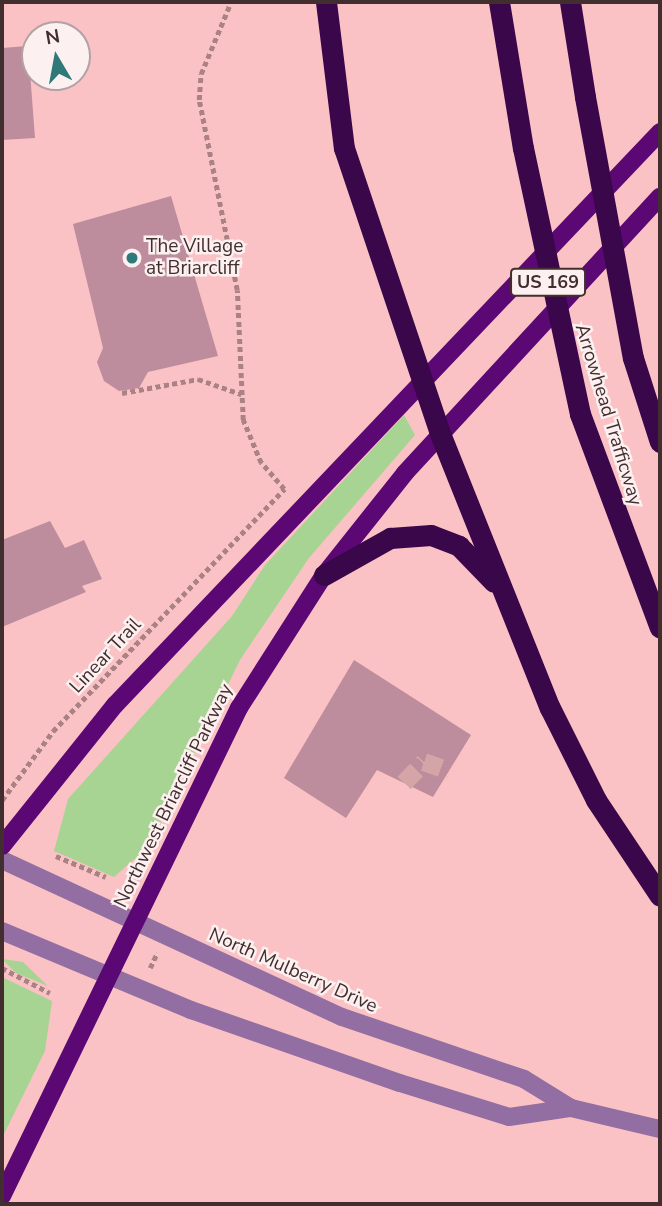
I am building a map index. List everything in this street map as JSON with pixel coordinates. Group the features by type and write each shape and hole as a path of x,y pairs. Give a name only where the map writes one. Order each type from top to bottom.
{"highway":[{"path":"326,2 344,148 441,436 502,592 596,800 660,897"},
{"name":"Arrowhead Trafficway","path":"499,2 523,148 580,414 660,628"},
{"path":"569,2 633,358 660,442"},
{"path":"324,575 390,538 431,535 459,546 502,592"}],"main road":[{"path":"2,846 115,705 422,379 660,132"},
{"name":"Northwest Briarcliff Parkway","path":"2,1196 239,708 324,575 441,436 660,197"}],"street":[{"name":"North Mulberry Drive","path":"2,860 342,1017 524,1079 571,1108 660,1129"},
{"name":"North Mulberry Drive","path":"2,931 295,1047 509,1116 571,1108"}],"path":[{"path":"122,393 198,379 241,394 237,290 198,87 231,2"},
{"name":"Linear Trail","path":"2,800 53,732 284,489 249,443 241,394"},
{"path":"56,856 106,877"},
{"path":"150,968 158,949"},
{"path":"2,968 50,993"}],"green space":[{"path":"404,415 415,435 309,558 240,660 149,846 114,877 54,851 68,799 232,616 265,565"},
{"path":"2,959 23,962 48,986 16,973"},
{"path":"2,977 52,1001 45,1051 2,1138"}],"building":[{"path":"21,47 21,91 31,91 35,138 2,140 2,48"},
{"path":"171,196 218,356 148,372 139,388 119,391 104,381 97,362 103,348 73,224"},
{"path":"50,521 65,548 84,540 102,579 82,586 86,592 2,627 2,540"},
{"path":"354,660 471,735 433,797 377,770 346,818 284,778"}],"tunnel":[{"path":"404,783 424,762 449,771"}],"place":[{"name":"The Village at Briarcliff","path":"132,258"}]}
